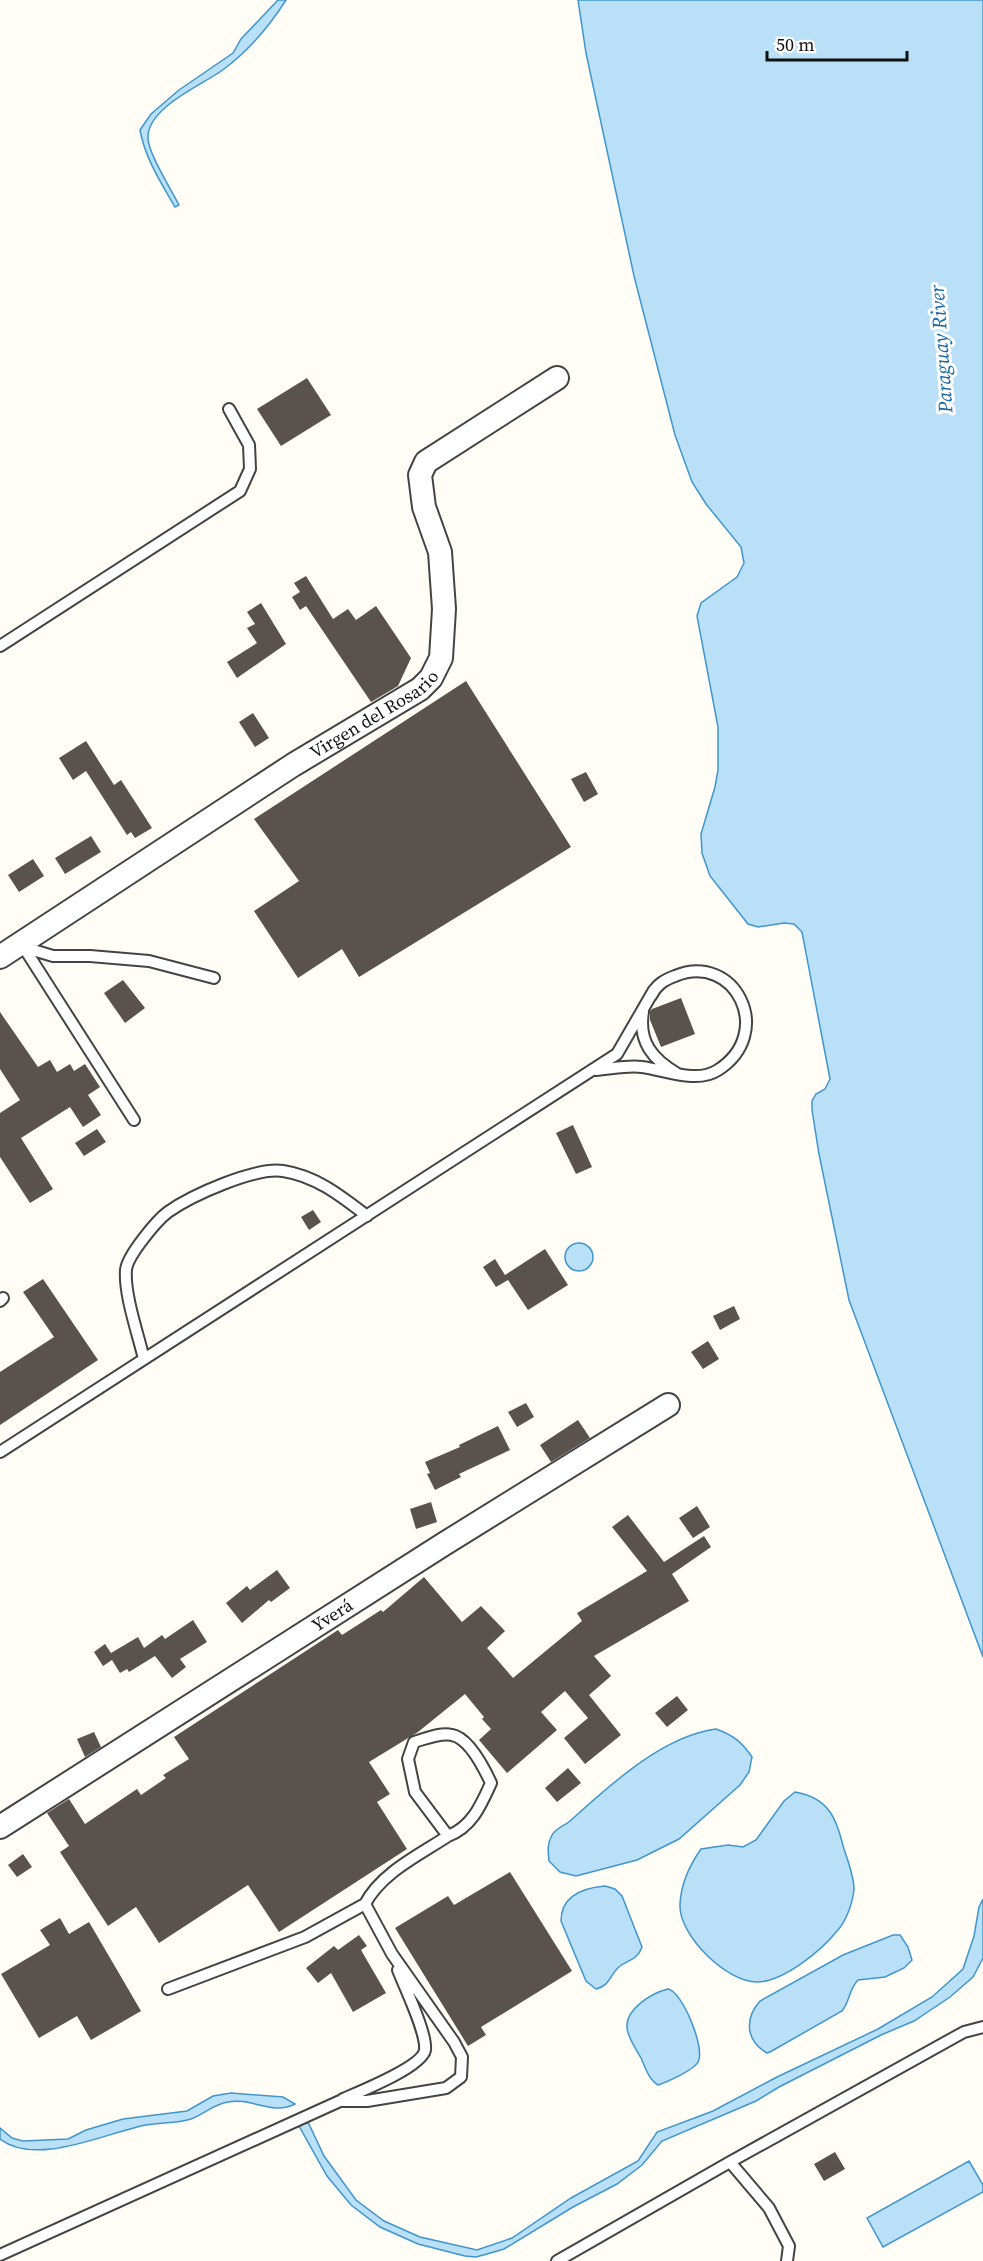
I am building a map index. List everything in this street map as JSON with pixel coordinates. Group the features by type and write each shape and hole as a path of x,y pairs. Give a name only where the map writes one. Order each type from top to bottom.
{"street":[{"name":"Virgen del Rosario","path":"0,957 22,945 293,765 420,689 431,678 441,658 444,609 440,552 424,507 420,475 426,462 557,378"},
{"name":"Yverá","path":"0,1827 434,1550 668,1406"}],"lane":[{"path":"0,646 240,490 250,469 249,445 229,409"},
{"path":"22,945 53,956 90,956 149,961 214,978"},
{"path":"22,945 134,1120"},
{"path":"0,1452 617,1054 654,990 665,980 684,972 710,973 726,981 735,989 745,1007 747,1034 737,1055 717,1072 702,1076 640,1067 593,1071"},
{"path":"654,990 642,1013 641,1025 645,1042 659,1063 678,1074"},
{"path":"144,1359 127,1287 126,1267 138,1245 167,1212 213,1188 254,1173 282,1171 306,1177 332,1189 367,1216"},
{"path":"168,1989 305,1937 365,1904 373,1889 385,1878 448,1836 458,1832 473,1818 490,1783 483,1765 476,1756 462,1739 452,1735 436,1736 414,1742 408,1759 416,1792 448,1836"},
{"path":"340,2101 367,2101 438,2090 446,2088 461,2076 462,2057 454,2042 392,1954 365,1904"},
{"path":"0,2255 340,2101 421,2059 425,2049 421,2028 392,1954"},
{"path":"557,2261 964,2032 983,2028"},
{"path":"730,2162 769,2208 789,2246 787,2261"}],"water":[{"path":"278,0 286,0 250,46 224,69 166,107 156,116 150,127 149,145 179,205 175,207 150,160 140,130 151,114 179,90 233,53 241,39"},
{"name":"Paraguay River","path":"578,0 983,0 983,1657 849,1300 812,1110 812,1101 816,1094 825,1089 830,1079 802,932 794,924 784,923 758,927 748,924 710,876 702,853 701,834 718,770 718,727 697,616 701,603 737,577 744,563 741,547 706,504 692,482 675,435 634,276 586,53"},
{"path":"579,1243 589,1247 593,1257 589,1267 579,1271 569,1267 565,1257 569,1247"},
{"path":"716,1729 741,1743 752,1757 749,1772 740,1785 679,1839 637,1860 576,1876 560,1872 549,1861 550,1838 554,1833 619,1778 637,1764 676,1741"},
{"path":"795,1792 816,1799 824,1805 834,1819 852,1874 854,1889 852,1900 840,1927 812,1956 790,1971 768,1980 758,1982 746,1980 732,1975 719,1966 696,1943 682,1916 680,1904 682,1889 689,1868 701,1849 728,1845 743,1847 756,1840 784,1801"},
{"path":"605,1886 615,1889 622,1896 642,1947 636,1957 620,1966 607,1983 596,1989 586,1981 561,1921 565,1905 574,1895 581,1891"},
{"path":"983,1899 983,1958 973,1977 950,1997 914,2021 881,2035 756,2101 662,2141 642,2165 617,2184 573,2207 504,2249 476,2257 465,2256 418,2244 380,2227 351,2205 327,2176 299,2126 308,2122 324,2156 356,2200 384,2221 420,2237 477,2250 512,2238 571,2198 638,2161 657,2132 713,2111 777,2077 878,2029 932,1997 963,1969"},
{"path":"893,1935 900,1935 908,1947 912,1960 904,1968 885,1977 858,1980 842,2011 770,2052 767,2053 755,2042 751,2036 750,2022 751,2015 760,2001 843,1955"},
{"path":"668,1989 680,1999 686,2010 696,2034 700,2055 698,2062 691,2069 658,2085 650,2077 627,2028 630,2014 635,2008 655,1994"},
{"path":"231,2093 283,2097 295,2104 278,2108 237,2101 228,2102 185,2121 146,2125 72,2146 52,2149 33,2150 15,2147 0,2139 0,2128 12,2138 23,2141 68,2139 86,2130 123,2119 187,2111 213,2096"},
{"path":"969,2161 983,2185 983,2192 883,2247 867,2218"}],"building":[{"path":"307,378 331,415 281,446 257,409"},
{"path":"306,576 333,619 348,609 356,620 376,606 411,658 398,686 371,702 306,606 300,610 292,597 300,592 294,583"},
{"path":"261,603 286,644 237,678 227,662 257,643 247,628 255,624 247,612"},
{"path":"466,681 571,847 359,977 342,949 298,978 254,911 299,881 254,819"},
{"path":"253,713 269,738 255,747 239,722"},
{"path":"86,741 114,785 121,780 152,828 135,838 131,832 127,835 86,771 73,780 59,758"},
{"path":"586,772 598,794 584,802 571,779"},
{"path":"91,836 101,852 65,874 55,858"},
{"path":"33,859 44,876 19,892 8,875"},
{"path":"123,980 145,1008 125,1023 104,993"},
{"path":"681,998 695,1034 661,1047 650,1020 650,1011"},
{"path":"0,1012 38,1067 50,1060 57,1072 70,1064 74,1071 85,1064 100,1087 88,1095 101,1115 83,1127 70,1107 21,1138 53,1189 30,1203 0,1157 0,1113 20,1100 0,1069"},
{"path":"573,1125 592,1167 576,1174 556,1133"},
{"path":"97,1129 106,1142 84,1156 75,1143"},
{"path":"313,1210 321,1222 309,1230 301,1217"},
{"path":"545,1249 568,1285 528,1310 508,1280 496,1287 483,1267 495,1259 505,1275"},
{"path":"43,1279 98,1360 0,1425 0,1372 54,1337 23,1292"},
{"path":"734,1306 740,1319 720,1330 713,1316"},
{"path":"708,1341 719,1359 703,1369 691,1352"},
{"path":"526,1403 534,1417 517,1427 508,1412"},
{"path":"578,1420 590,1438 551,1462 540,1445"},
{"path":"498,1426 510,1450 459,1474 461,1477 435,1490 427,1474 430,1473 425,1462 460,1447 459,1445"},
{"path":"431,1502 437,1522 416,1529 410,1509"},
{"path":"697,1506 710,1527 693,1538 679,1518"},
{"path":"628,1515 664,1562 704,1536 711,1547 672,1574 689,1601 594,1656 611,1676 589,1695 621,1735 585,1764 564,1738 588,1718 565,1691 541,1712 557,1730 507,1773 479,1740 491,1729 465,1694 418,1732 369,1762 390,1794 377,1802 407,1849 279,1932 248,1885 159,1943 136,1907 108,1926 60,1852 69,1846 47,1813 69,1799 85,1824 137,1789 141,1795 166,1778 163,1775 189,1759 174,1737 338,1630 342,1635 381,1610 383,1612 424,1577 462,1622 481,1606 505,1631 487,1648 513,1678 582,1621 577,1613 647,1571 612,1527"},
{"path":"277,1570 290,1588 271,1602 269,1600 242,1623 226,1603 247,1586 250,1590"},
{"path":"193,1620 207,1642 180,1659 186,1667 172,1678 155,1656 129,1672 127,1669 120,1673 112,1660 103,1666 94,1652 105,1644 111,1653 138,1637 144,1648 162,1635 165,1639"},
{"path":"677,1696 688,1710 667,1727 655,1713"},
{"path":"94,1732 101,1747 85,1757 77,1739"},
{"path":"568,1768 581,1783 557,1802 545,1788"},
{"path":"23,1854 32,1867 17,1877 8,1865"},
{"path":"510,1872 572,1971 481,2027 486,2035 468,2046 395,1928 448,1896 454,1905"},
{"path":"60,1918 69,1934 89,1922 141,2011 91,2040 77,2016 39,2038 1,1974 50,1945 40,1930"},
{"path":"359,1935 367,1946 361,1950 386,1993 353,2012 331,1973 318,1983 306,1968 334,1946 338,1950"},
{"path":"835,2152 845,2169 824,2181 814,2164"}]}
